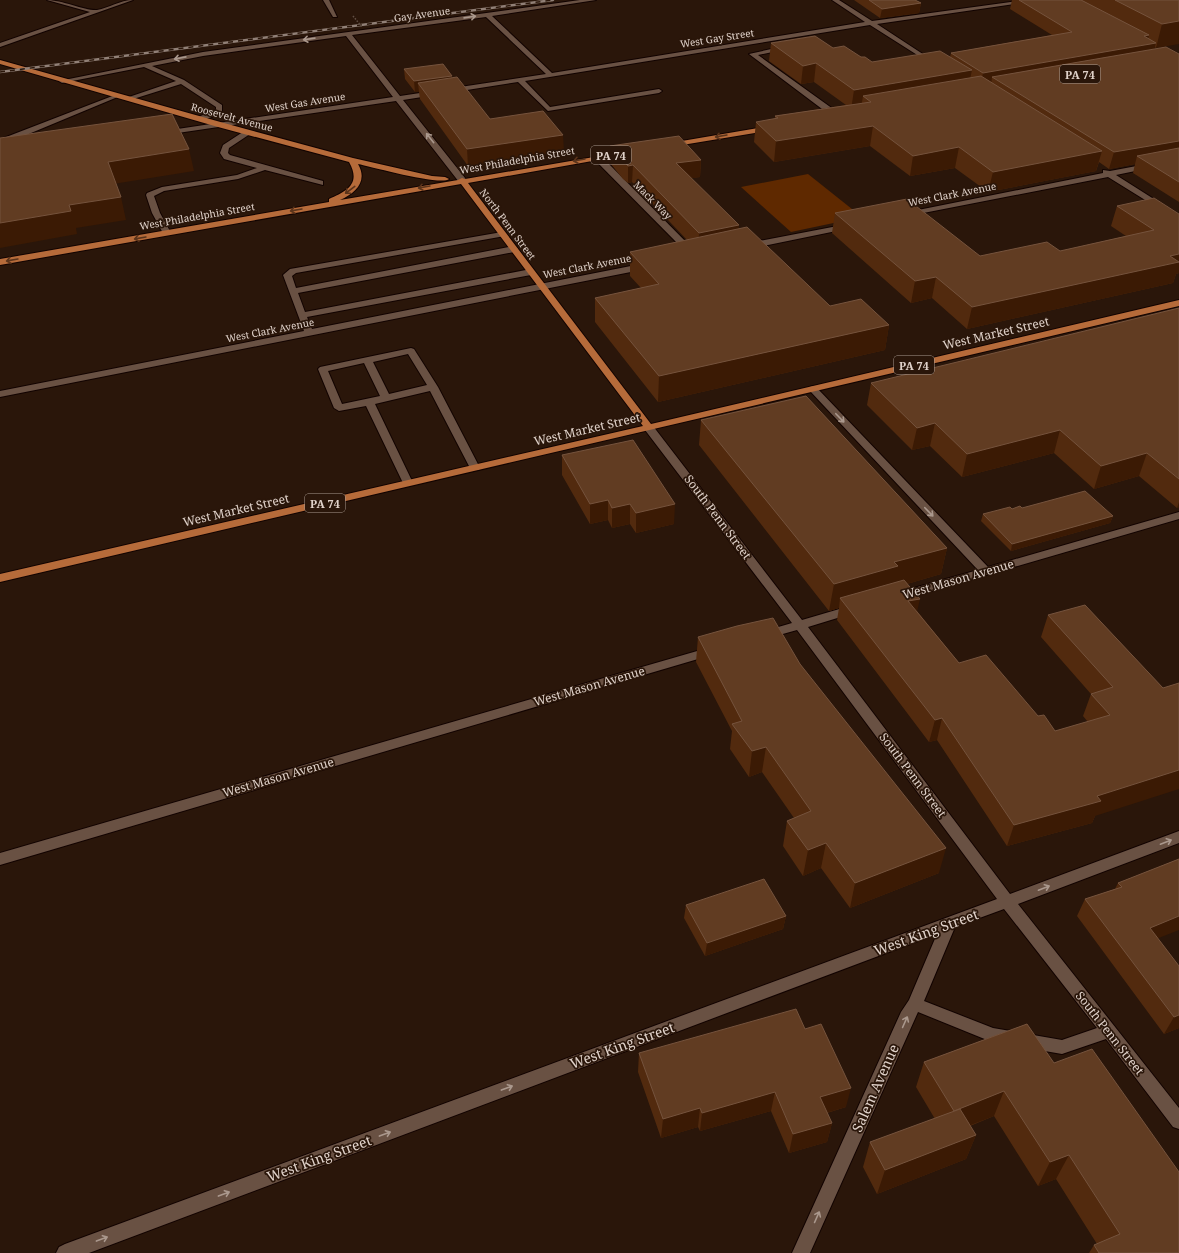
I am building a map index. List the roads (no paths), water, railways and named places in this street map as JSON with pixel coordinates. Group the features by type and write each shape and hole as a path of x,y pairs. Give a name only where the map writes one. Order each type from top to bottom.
{"main road":[{"name":"Roosevelt Avenue","path":"0,62 220,125 352,160 432,178 462,180"},
{"path":"659,147 775,127"},
{"name":"West Philadelphia Street","path":"0,262 462,180 636,151"},
{"path":"318,206 339,198 355,186 360,177 358,168 352,160"},
{"name":"North Penn Street","path":"462,180 649,428"},
{"name":"West Market Street","path":"0,578 649,428 1179,303"}],"street":[{"path":"50,0 97,12"},
{"path":"0,45 130,0"},
{"path":"326,0 335,16"},
{"name":"Gay Avenue","path":"62,81 203,54 593,0"},
{"path":"835,0 937,64"},
{"name":"West Gay Street","path":"399,98 551,76 738,45 792,42 871,23 1039,0"},
{"path":"488,15 551,76"},
{"name":"North Penn Street","path":"348,34 462,180"},
{"path":"752,54 792,42"},
{"path":"738,45 837,116"},
{"path":"144,65 182,81 220,106 219,111 201,119"},
{"path":"520,80 548,109 659,91"},
{"path":"128,99 182,81"},
{"path":"1,142 117,96"},
{"name":"West Gas Avenue","path":"158,134 399,98"},
{"path":"249,132 226,147 224,153 227,157 320,183"},
{"name":"Mack Way","path":"597,158 695,256"},
{"name":"West Clark Avenue","path":"898,216 1179,160"},
{"path":"1095,166 1179,219"},
{"path":"167,233 156,213 150,195 162,189 238,177 264,168"},
{"path":"741,247 854,225"},
{"path":"309,333 287,275 293,271 502,234"},
{"path":"293,291 514,249"},
{"name":"West Clark Avenue","path":"0,394 657,264"},
{"path":"302,315 531,272"},
{"path":"433,387 339,408 322,369 411,351 433,387 476,468"},
{"path":"367,360 386,398"},
{"path":"813,389 986,571"},
{"path":"369,402 408,484"},
{"name":"South Penn Street","path":"649,428 800,625 1007,901 1179,1121"},
{"name":"West Mason Avenue","path":"886,600 1179,515"},
{"path":"749,640 864,606"},
{"name":"West Mason Avenue","path":"0,858 726,646"},
{"name":"West King Street","path":"65,1253 1179,837"},
{"name":"Salem Avenue","path":"801,1253 909,1012 915,1004 949,923"},
{"path":"915,1004 992,1035 1062,1047 1109,1031"}],"railway":[{"path":"0,72 553,0"}]}
